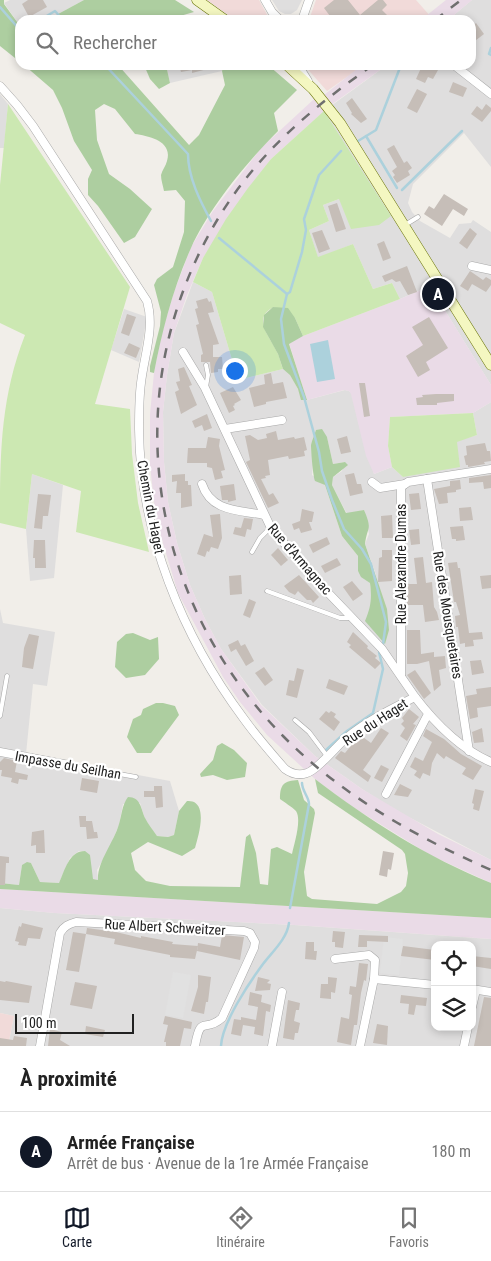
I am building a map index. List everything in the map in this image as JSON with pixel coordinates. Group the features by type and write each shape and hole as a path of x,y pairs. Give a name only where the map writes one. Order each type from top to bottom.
{"main road":[{"path":"197,0 218,15"},
{"path":"293,70 313,88 340,123 491,364"}],"street":[{"path":"265,0 275,15"},
{"path":"304,15 309,0"},
{"path":"301,70 313,88"},
{"path":"460,70 491,94"},
{"name":"Chemin du Haget","path":"0,86 33,126 147,301 150,326 139,408 140,463 152,525 162,563 172,592 188,626 221,685 244,719 285,769 293,774 307,774 328,756"},
{"path":"472,266 491,270"},
{"name":"Rue d'Armagnac","path":"183,352 206,388 271,528 314,578 382,648 415,697"},
{"path":"225,429 282,420"},
{"name":"Rue Alexandre Dumas","path":"401,675 401,490 405,484 491,468"},
{"name":"Rue des Mousquetaires","path":"427,479 469,751"},
{"path":"372,482 380,488 405,484"},
{"path":"202,484 206,494 214,503 222,507 264,515"},
{"name":"Rue du Haget","path":"328,756 346,738 415,697 428,714 469,751 491,762"},
{"path":"386,794 428,714"},
{"name":"Impasse du Seilhan","path":"0,752 69,766"},
{"name":"Rue Albert Schweitzer","path":"40,1046 60,933 70,923 244,931 250,933 255,942 254,948 222,1018 217,1023 202,1026 198,1029 195,1046"},
{"path":"335,959 369,955 375,960 374,979 360,1046"},
{"path":"374,979 431,985"},
{"path":"476,990 491,992"},
{"path":"272,1046 282,992"},
{"path":"464,1046 467,1031"}],"lane":[{"path":"404,226 418,217"},
{"path":"206,365 208,375 206,388"},
{"path":"252,552 260,538 271,528"},
{"path":"267,592 340,618 353,618"},
{"path":"0,716 7,676"},
{"path":"295,720 309,732 328,756"},
{"name":"Impasse du Seilhan","path":"69,766 136,777"}],"shaded area":[{"path":"10,0 84,0 56,15 15,15 15,19 4,3"},
{"path":"207,0 259,0 267,15 228,15"},
{"path":"272,0 302,0 297,10 291,14 285,14 279,11"},
{"path":"316,0 416,0 429,15 311,15"},
{"path":"446,0 472,0 454,15 427,15"},
{"path":"472,0 491,0 491,167 464,133 413,184 408,203 412,212 420,221 450,238 459,224 471,223 473,220 491,232 491,385 430,286 400,299 392,283 373,289 353,244 318,258 309,230 329,221 323,205 339,199 390,216 324,111 380,70 476,70 476,15 454,15"},
{"path":"167,70 222,70 222,71 170,83"},
{"path":"308,70 357,70 327,91"},
{"path":"356,70 380,70 331,105 271,159 203,258 187,295 174,333 167,375 163,412 164,462 168,502 177,543 190,585 205,619 221,649 261,705 315,756 362,789 438,834 491,860 491,883 430,855 351,806 315,779 267,735 240,702 223,677 178,593 156,520 150,465 150,414 154,373 162,332 174,292 191,247 213,211 261,148 313,100 324,95"},
{"path":"0,94 8,104 4,148 0,148"},
{"path":"193,282 212,292 238,380 283,369 290,374 298,389 307,400 345,390 349,391 352,394 374,474 392,467 403,477 457,441 477,435 473,413 491,402 491,860 397,811 315,756 262,705 221,649 190,585 177,543 168,502 164,462 163,412 174,333","holes":["327,437 333,464 345,462 342,471 333,477 332,485 347,514 364,510 369,534 365,544 380,592 371,609 370,583 358,571 358,556 342,536 325,485 312,475 311,446"]},
{"path":"430,286 491,385 491,402 473,413 390,417 388,446 392,467 374,474 366,456 351,394 349,391 344,390 307,400 289,343"},
{"path":"124,309 147,317 139,362 111,350"},
{"path":"32,474 63,485 54,578 30,581 26,529"},
{"path":"0,609 3,623 55,632 47,686 33,684 26,754 170,781 179,811 174,835 168,837 157,836 145,819 140,803 123,804 119,825 107,853 97,870 98,880 93,879 85,851 79,851 70,858 59,883 40,882 31,863 22,865 19,885 0,883"},
{"path":"0,889 491,918 491,939 295,925 54,913 0,908"},
{"path":"0,908 55,913 295,925 491,939 491,1046 8,1046 14,1016 0,1013"},
{"path":"384,937 403,939 399,975 380,973"},
{"path":"173,972 191,975 183,1018 165,1015"},
{"path":"0,1013 14,1016 8,1046 0,1046"}],"green space":[{"path":"0,0 4,0 4,4 15,19 15,58 0,46"},
{"path":"84,0 175,0 194,12 184,15 56,15"},
{"path":"30,70 122,70 189,145 199,135 225,85 222,70 274,70 297,90 274,113 278,131 254,157 218,202 191,248 173,294 154,373 150,372 150,366 160,326 161,312 154,285 157,279 173,267 184,232 185,201 176,190 164,191 161,175 168,154 163,144 153,138 135,134 115,109 104,104 95,110 97,140 109,174 130,189 152,209 135,237 124,243 88,195 88,179 92,170 74,141 53,90"},
{"path":"146,70 167,70 170,83 159,89 150,79"},
{"path":"8,104 130,287 95,404 130,409 132,454 138,503 149,552 76,532 81,491 32,474 26,529 0,523 1,451 6,405 25,335 0,323 0,185"},
{"path":"324,111 391,216 379,225 351,229 339,199 323,205 329,221 309,230 318,257 353,244 373,289 392,283 400,299 303,336 295,318 274,307 267,312 263,323 283,369 238,380 212,292 193,282 203,258 226,219 248,188 271,159"},
{"path":"273,307 288,308 303,336 289,344 307,400 301,400 298,389 290,375 283,369 278,354 263,327 264,315"},
{"path":"473,413 477,435 457,442 460,467 403,477 392,467 388,446 390,417"},
{"path":"322,429 327,437 333,464 345,462 348,465 333,477 332,485 346,513 364,510 368,522 369,528 365,544 387,609 389,630 385,644 365,621 371,602 370,583 361,577 358,571 358,556 342,536 325,485 315,481 311,445 316,430"},
{"path":"133,633 150,640 158,637 159,659 145,675 126,678 115,667 117,642 126,634"},
{"path":"156,703 175,706 179,715 151,753 137,753 127,737 133,719 141,715 143,709"},
{"path":"222,743 234,750 247,763 245,777 227,780 213,775 201,777 200,774 213,760 217,746"},
{"path":"315,779 378,824 422,850 491,883 491,918 0,889 0,883 19,885 22,865 27,862 31,863 40,882 59,883 71,858 75,854 85,851 90,855 93,879 98,880 100,866 117,831 123,806 128,797 138,801 146,820 157,836 168,837 174,835 179,811 187,801 194,802 200,811 201,817 195,848 182,856 148,842 131,853 135,870 146,881 170,886 240,887 246,837 250,834 256,853 260,884 268,885 271,849 277,847 292,854 298,826 298,815 294,809 280,799 280,794 286,782 298,780 304,800 314,809 315,813 304,872 307,896 312,899 377,904 401,892 406,886 408,873 405,854 402,850 318,793"}],"water":[{"path":"328,340 335,379 317,382 310,344"}],"building":[{"path":"28,0 43,0 47,7 33,15 28,15 22,4"},
{"path":"334,0 348,0 360,15 329,15 324,8"},
{"path":"378,0 383,0 387,5 382,10 387,15 360,15"},
{"path":"476,23 484,34 476,40"},
{"path":"192,70 204,70 192,73"},
{"path":"420,70 438,70 433,79 428,77 425,83 416,79"},
{"path":"453,82 467,88 463,97 449,92"},
{"path":"417,89 427,94 417,113 407,108"},
{"path":"352,98 367,119 361,123 351,114 346,103"},
{"path":"486,104 491,108 491,111 482,122 471,114 477,106 482,110"},
{"path":"394,145 404,163 407,161 412,168 408,171 410,175 397,183 392,171 397,167 387,149"},
{"path":"444,194 468,209 464,216 453,209 442,226 424,214 429,206 434,209"},
{"path":"337,203 346,229 336,232 328,206"},
{"path":"470,228 477,234 467,249 459,243"},
{"path":"322,230 330,249 319,253 312,233"},
{"path":"384,241 391,258 383,261 377,244"},
{"path":"407,266 417,292 408,295 400,281 396,282 392,279 385,282 382,276"},
{"path":"470,271 483,280 486,277 491,280 491,285 486,292 472,284 468,291 460,286"},
{"path":"207,298 209,302 211,301 214,312 208,313 219,344 213,345 213,357 222,357 223,369 218,369 218,372 211,373 210,362 201,362 201,355 203,354 196,325 199,324 195,309 198,308 196,301"},
{"path":"127,314 136,317 129,336 121,333"},
{"path":"429,317 448,348 426,362 430,370 418,377 406,356 423,345 412,327"},
{"path":"129,343 140,348 136,358 124,353"},
{"path":"184,367 192,385 189,386 197,405 181,414 175,392 179,390 176,382 180,381 178,369"},
{"path":"271,373 273,384 283,382 287,398 266,402 266,404 254,407 249,388 265,384 264,375"},
{"path":"359,383 365,383 370,416 364,417"},
{"path":"233,387 241,400 234,404 235,410 229,413 220,393"},
{"path":"454,394 454,401 437,403 437,405 417,405 416,398 423,397 422,395"},
{"path":"207,414 212,428 204,431 202,425 195,428 192,421"},
{"path":"276,431 278,440 304,437 307,450 304,451 305,456 289,459 288,456 268,460 270,475 261,479 269,495 273,493 279,503 268,508 246,462 250,460 245,436 250,435 258,440 267,438 266,434"},
{"path":"347,436 351,452 341,454 337,439"},
{"path":"208,437 220,439 219,446 225,470 221,471 223,478 215,480 212,468 207,467 207,463 187,463 188,448 206,448"},
{"path":"485,443 487,451 490,451 491,461 468,467 464,456 467,455 466,446"},
{"path":"354,473 357,484 361,484 363,493 350,496 345,475"},
{"path":"185,474 185,481 188,481 188,485 191,485 192,506 181,508 181,493 176,493 177,481 172,482 172,475"},
{"path":"491,475 491,488 484,489 483,482 469,483 469,478"},
{"path":"460,480 461,489 456,490 456,492 447,493 448,503 439,504 434,489 450,486 450,481"},
{"path":"234,484 236,500 228,502 228,500 222,500 220,486"},
{"path":"419,493 421,509 411,510 409,494"},
{"path":"38,494 51,495 48,516 43,516 42,529 34,528"},
{"path":"471,507 473,520 460,521 459,508"},
{"path":"302,509 314,512 312,522 309,522 312,530 301,533 299,528 294,530 292,524 300,521"},
{"path":"220,514 222,538 218,549 211,547 205,557 197,554 204,534 213,537 210,515"},
{"path":"392,515 393,538 382,538 381,516"},
{"path":"244,518 253,519 251,530 247,529 245,537 233,534 235,527 241,528"},
{"path":"463,526 465,540 456,541 456,539 452,539 450,527"},
{"path":"419,529 420,544 411,545 409,530"},
{"path":"327,537 330,544 313,553 309,545"},
{"path":"34,540 45,540 46,568 35,568 35,558 33,558"},
{"path":"278,548 288,560 281,566 271,555"},
{"path":"382,550 392,550 392,581 378,582 379,558 382,557"},
{"path":"423,557 426,583 432,582 434,607 439,620 425,622 423,605 407,605 407,584 417,584 414,558"},
{"path":"337,558 341,565 325,573 321,566"},
{"path":"457,562 458,568 460,568 469,633 482,632 483,639 473,640 474,646 465,647 465,643 460,644 458,627 456,627 455,616 460,615 456,602 454,602 448,563"},
{"path":"241,575 242,594 230,595 229,576"},
{"path":"299,575 319,597 313,603 298,591 295,595 284,586"},
{"path":"491,575 491,588 482,589 480,576"},
{"path":"352,581 363,594 353,601 343,587"},
{"path":"249,599 256,602 250,618 243,615"},
{"path":"407,630 420,630 421,654 434,652 434,657 445,656 446,668 439,670 441,685 434,691 429,661 407,664"},
{"path":"353,632 377,656 375,658 381,663 375,669 349,647 351,645 347,642"},
{"path":"29,634 39,636 33,669 22,667 24,648"},
{"path":"238,640 241,646 245,644 254,661 246,666 236,649 231,652 228,645"},
{"path":"481,660 484,673 472,675 470,661"},
{"path":"264,667 273,680 265,686 255,673"},
{"path":"297,668 304,670 297,698 286,695 289,680 294,681"},
{"path":"415,670 431,693 424,699 407,675"},
{"path":"329,679 348,686 344,695 326,688"},
{"path":"491,687 491,706 477,708 478,717 470,719 466,696 477,694 476,689"},
{"path":"409,709 419,717 413,724 416,725 407,741 400,736 405,728 401,724 404,721 402,718"},
{"path":"326,711 336,714 334,717 340,722 334,731 319,719"},
{"path":"381,728 389,733 363,770 371,776 368,782 335,758 341,751 345,753 360,735 371,743"},
{"path":"482,728 484,742 474,743 472,732"},
{"path":"426,729 444,739 461,754 482,766 473,780 462,774 466,768 446,756 444,759 437,753 432,763 430,776 423,773 420,779 414,775 417,771 410,767 415,757 423,761 432,742 423,736"},
{"path":"4,758 17,761 15,772 28,775 27,780 19,779 18,784 11,782 12,778 1,776 0,762"},
{"path":"381,765 389,769 382,782 374,778"},
{"path":"82,778 99,781 97,793 80,790"},
{"path":"400,784 412,790 408,797 394,795"},
{"path":"154,786 162,786 163,807 156,808 155,797 144,797 144,791 154,791"},
{"path":"475,789 484,791 479,811 473,809 474,804 472,803"},
{"path":"79,816 86,816 86,821 92,821 94,832 97,832 98,838 87,839 86,827 80,827"},
{"path":"44,830 45,853 36,853 36,845 31,846 32,832"},
{"path":"383,851 394,853 391,870 388,869 387,877 379,875"},
{"path":"0,856 9,857 9,863 6,863 5,885 0,885"},
{"path":"22,923 43,928 40,939 28,938 26,946 18,945 19,942 15,941 19,926 21,927"},
{"path":"87,928 173,942 172,944 198,946 195,959 170,957 170,955 114,944 115,939 86,934"},
{"path":"333,931 345,932 343,948 335,947 335,942 332,942"},
{"path":"73,932 86,934 79,972 66,970"},
{"path":"222,935 244,937 240,960 197,951 198,943 220,947"},
{"path":"359,935 388,936 388,942 367,941 367,947 358,947"},
{"path":"306,942 314,942 314,951 317,951 316,960 305,959"},
{"path":"403,946 431,950 431,960 401,956"},
{"path":"476,956 491,958 491,969 476,967"},
{"path":"359,963 368,964 366,981 364,980 361,993 357,1025 354,1025 351,1045 337,1042 341,1017 349,1019 352,995 349,994 350,986 356,987"},
{"path":"198,975 211,977 208,1002 206,1002 204,1014 191,1011 198,987"},
{"path":"258,977 270,980 267,983 271,984 270,990 255,991"},
{"path":"328,977 337,978 335,993 331,992 331,999 320,998 321,984 328,984"},
{"path":"0,981 32,986 29,1003 0,1000"},
{"path":"75,982 97,986 92,1009 70,1005"},
{"path":"250,992 262,995 261,1002 271,1005 270,1012 266,1011 263,1036 254,1034 255,1027 243,1025 241,1036 231,1034 234,1019 241,1020 241,1017 256,1020 258,1007 248,1005"},
{"path":"401,995 427,998 426,1006 416,1005 414,1015 408,1014 409,1004 400,1003"},
{"path":"484,997 491,998 491,1046 474,1046"},
{"path":"288,1000 300,1003 299,1010 296,1010 294,1021 300,1023 294,1040 283,1038"},
{"path":"165,1016 192,1022 191,1029 184,1028 180,1046 166,1046 166,1042 164,1042 168,1025 163,1024"},
{"path":"377,1024 388,1026 387,1045 373,1043"},
{"path":"86,1026 105,1030 103,1037 85,1034"},
{"path":"50,1029 62,1032 60,1040 70,1046 48,1046"},
{"path":"14,1036 27,1038 26,1046 0,1046 0,1038 13,1040"}],"waterway":[{"path":"0,7 15,24"},
{"path":"48,15 55,11 59,15"},
{"path":"491,48 489,54 491,55"},
{"path":"110,70 188,154 192,180 211,221"},
{"path":"358,141 376,130 399,70"},
{"path":"402,190 462,131"},
{"path":"366,136 397,188"},
{"path":"341,151 319,175 304,219 306,230 302,252 290,292 287,294 281,319 284,344 304,397 319,452 322,471 332,500 344,529 362,549 371,564 386,622 383,644"},
{"path":"219,238 287,294"},
{"path":"326,750 347,731 373,713 383,669 379,652"},
{"path":"290,908 309,804 302,783"},
{"path":"221,1046 226,1026 237,1004 257,972 282,940 289,923"}],"railway":[{"path":"442,15 461,0"},
{"path":"366,70 308,115 251,172 219,217 187,282 166,350 158,419 161,487 175,555 200,620 236,680 283,736 329,777 381,813 435,843 491,870"}],"place":[{"name":"Armée Française","path":"438,294"}]}
